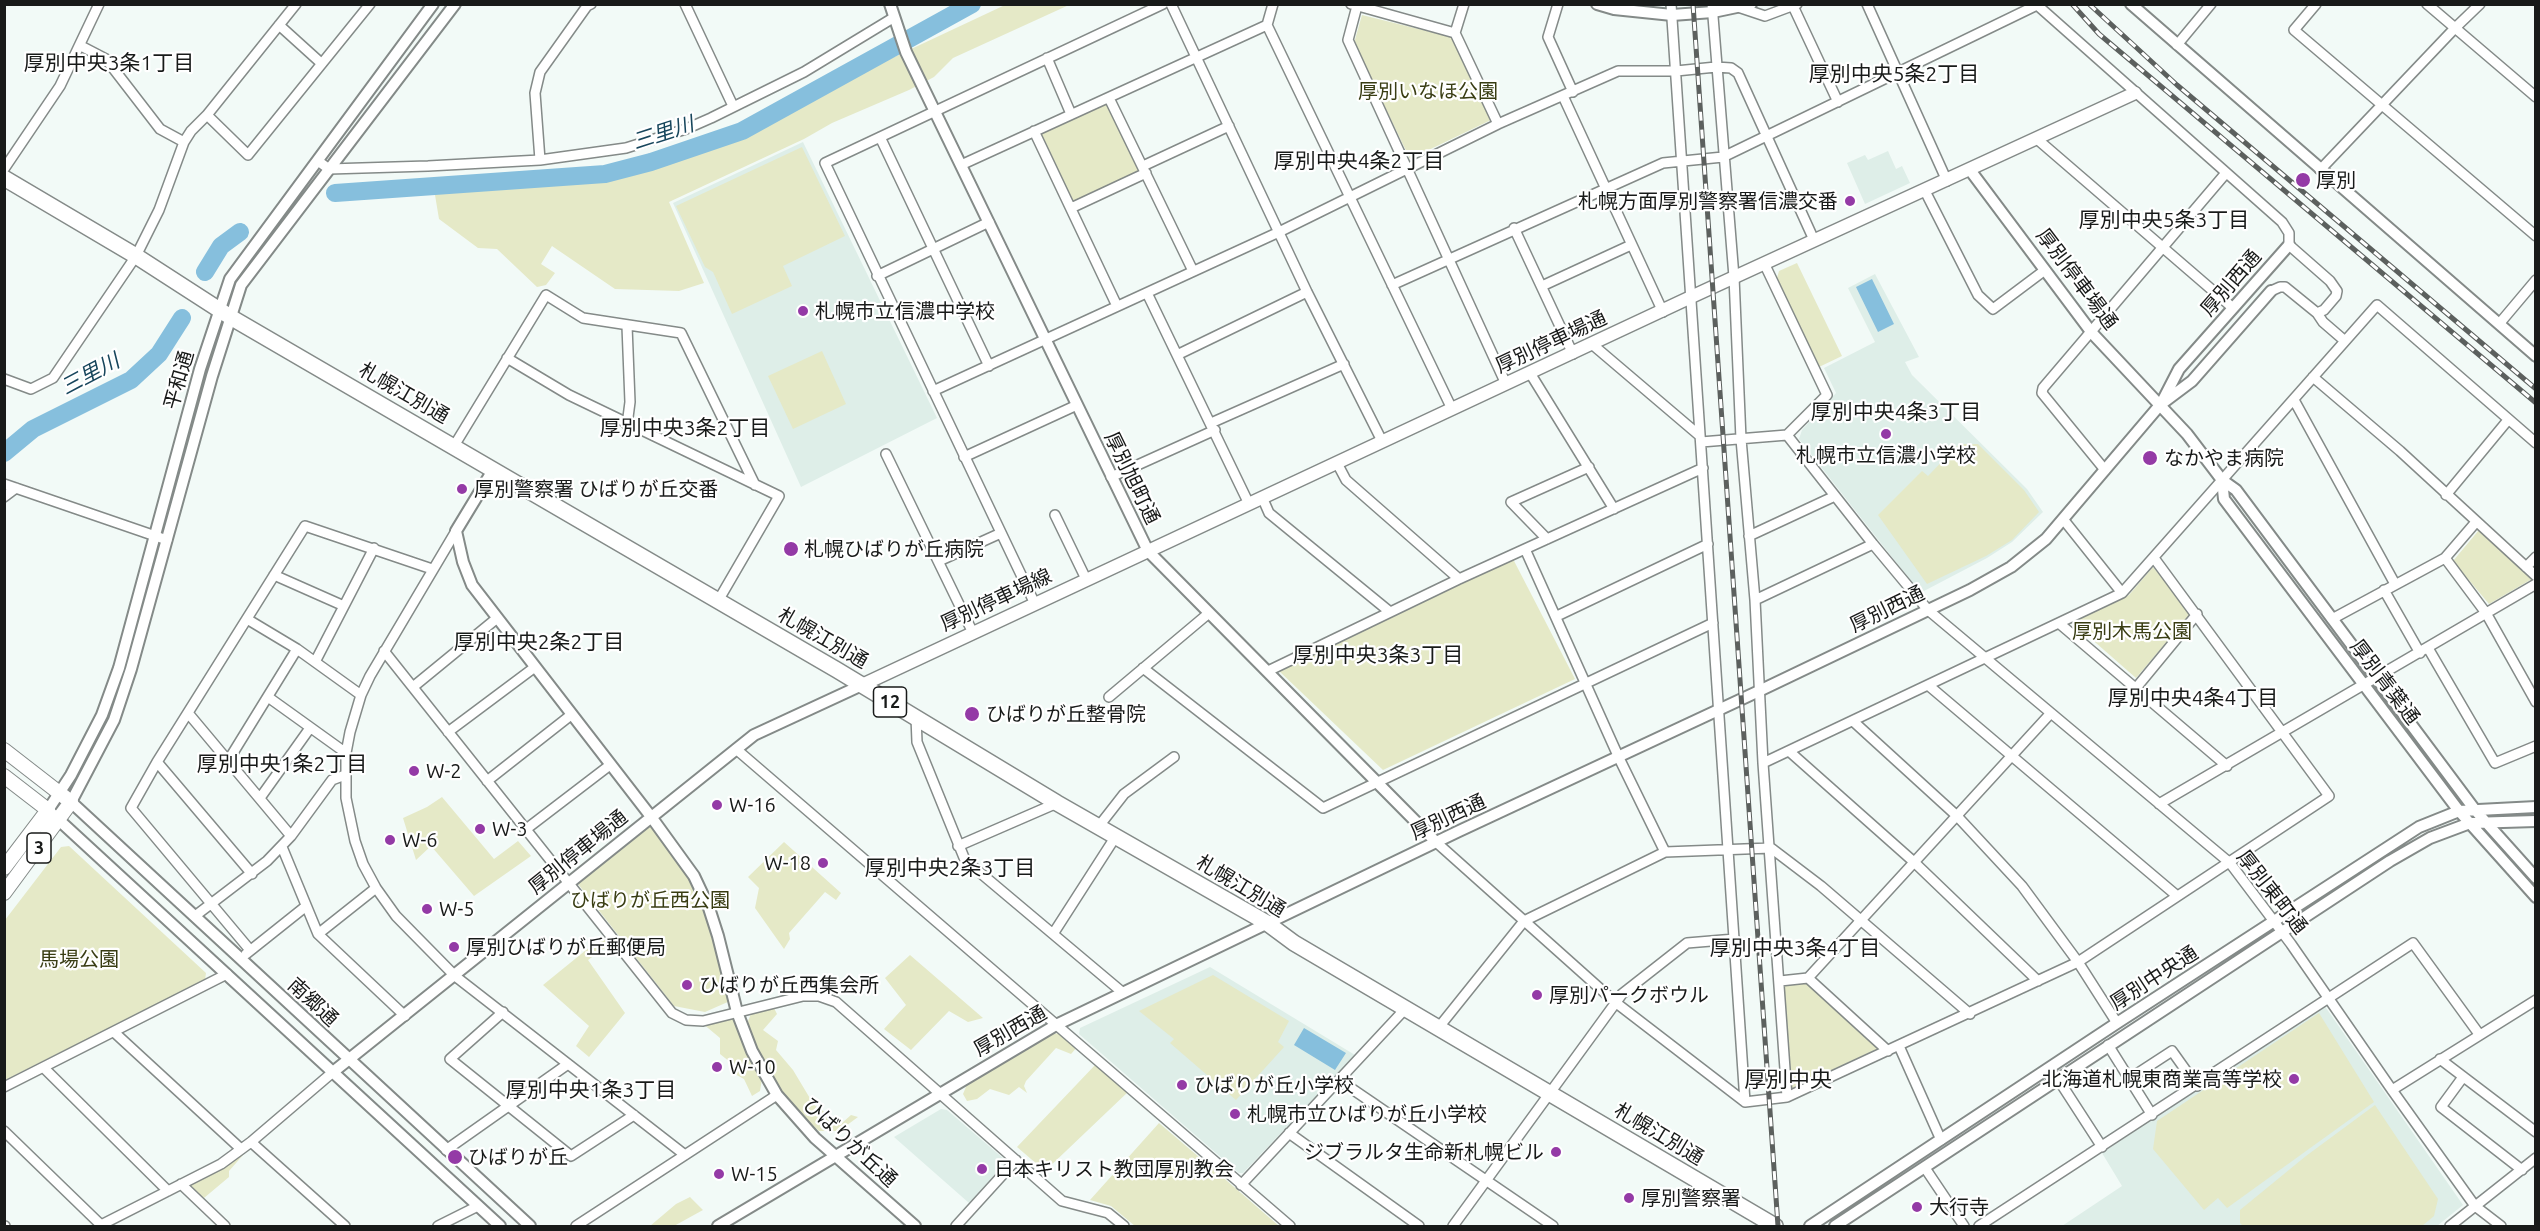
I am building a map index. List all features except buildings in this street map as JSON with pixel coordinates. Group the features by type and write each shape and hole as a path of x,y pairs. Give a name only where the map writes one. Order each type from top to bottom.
{"highway":[{"name":"札幌江別通","path":"4,178 136,256 226,314 862,685 1057,803 1267,924 1294,943 1550,1092 1775,1227"}],"main road":[{"name":"厚別停車場通","path":"1148,551 1593,345 1764,263 2135,93"},
{"name":"厚別停車場線","path":"862,685 1148,551"},
{"path":"4,750 71,802"},
{"name":"3","path":"4,776 48,810 4,868"},
{"name":"3","path":"4,893 60,820 71,802"}],"street":[{"path":"4,169 60,86 99,4"},
{"path":"4,379 31,389 53,378 136,256 159,210 184,142 191,131 296,4"},
{"path":"207,114 248,155 370,4"},
{"name":"平和通","path":"71,802 114,720 131,669 212,376 226,314 230,279 434,4"},
{"path":"540,160 535,93 540,72 587,6 591,4"},
{"path":"685,4 733,106"},
{"path":"318,161 329,169 428,166 540,160 626,148 686,129 804,72 893,18 890,4"},
{"path":"1035,604 825,163 1163,4"},
{"path":"1171,4 1278,232 1382,441"},
{"path":"1273,4 1267,25 1452,409"},
{"path":"1464,4 1455,33 1498,124"},
{"path":"1558,4 1548,37 1573,92"},
{"path":"1597,4 1614,9 1671,10 1746,6 1765,16 1795,5 1838,102"},
{"path":"1867,4 1947,181"},
{"path":"2131,4 2535,356"},
{"path":"2177,45 2211,4"},
{"path":"2316,4 2294,30 2535,236"},
{"path":"2427,4 2535,98"},
{"path":"2320,170 2480,4"},
{"name":"平和通","path":"48,810 102,715 119,668 200,369 226,314 241,285 455,5"},
{"path":"1455,33 1354,5 1348,40 1506,384"},
{"path":"1392,285 1514,228 1663,163 1723,157 2036,5 2285,225 2289,233 2289,245 2335,286 2336,296 2324,310 2317,313"},
{"path":"1712,8 1734,277 1763,764 1771,848 1787,1097"},
{"path":"1671,10 1745,1102"},
{"name":"厚別旭町通","path":"893,18 906,52 934,111 1148,551 1436,842"},
{"path":"279,25 321,63"},
{"path":"961,165 1267,25"},
{"path":"81,46 106,58 160,129 184,142"},
{"path":"1047,58 1071,114"},
{"path":"933,391 1278,232 1498,124 1618,71 1731,68 1738,73 1814,240"},
{"path":"1563,96 1663,312"},
{"path":"1109,98 1193,271"},
{"path":"1071,208 1229,126"},
{"path":"1034,131 1117,306"},
{"path":"880,137 989,366"},
{"path":"2037,139 2233,308"},
{"name":"厚別停車場通","path":"1971,170 2092,333 2160,405"},
{"path":"2105,470 2042,393 2043,388 2226,173"},
{"path":"1925,191 1978,295 1993,309 2045,270"},
{"path":"877,276 988,222"},
{"path":"1514,228 1573,354"},
{"path":"1542,286 1631,244"},
{"name":"厚別西通","path":"718,1227 1056,1024 1436,842 1619,758 1928,610 2011,567 2030,554 2105,470 2160,405 2179,369 2289,245"},
{"path":"1593,345 1700,439 1742,439 1787,435 1827,395 1764,263"},
{"path":"2499,324 2535,280"},
{"path":"2271,291 2285,287 2345,340"},
{"name":"厚別西通","path":"2160,405 2192,381 2271,291"},
{"path":"1147,292 1179,354 1249,504"},
{"path":"1179,354 1307,292"},
{"path":"454,446 546,295 583,318 681,333 755,484"},
{"path":"1763,764 2122,593 2377,305 2535,443"},
{"path":"627,326 630,402 627,424"},
{"path":"507,358 569,395 779,496 718,601"},
{"path":"1111,477 1344,364"},
{"path":"1530,373 1614,509"},
{"path":"2313,377 2400,451 2535,576"},
{"path":"2294,400 2395,584"},
{"path":"964,458 1077,405"},
{"name":"厚別青葉通","path":"2160,405 2187,434 2222,480 2236,490 2475,810 2535,878"},
{"path":"2446,495 2508,420"},
{"name":"厚別東町通","path":"1787,435 1928,610 2230,863 2283,933 2475,1206 2501,1227"},
{"path":"886,454 973,633"},
{"path":"1337,463 1346,480 1460,579"},
{"path":"1547,539 1511,502 1589,467"},
{"path":"1268,671 1460,579 1703,468"},
{"path":"493,470 384,651 361,696 346,753 345,776 346,798 355,841 363,864 376,888 414,937 455,976 685,1155"},
{"name":"厚別青葉通","path":"2222,480 2224,499 2459,811 2535,897"},
{"path":"4,484 167,540"},
{"path":"4,497 16,488"},
{"path":"1749,536 1835,496"},
{"path":"1262,498 1269,513 1390,612"},
{"path":"1055,515 1086,579"},
{"path":"2062,519 2122,593"},
{"path":"2332,619 2445,558 2476,522"},
{"path":"250,950 131,808 157,762 305,526 432,569"},
{"name":"ひばりが丘通","path":"456,531 463,562 472,585 694,876 709,908 737,1012 752,1051 777,1095 815,1138 915,1227"},
{"path":"939,561 1001,533"},
{"path":"1557,616 1708,544"},
{"path":"1755,600 1873,544"},
{"path":"315,662 374,548"},
{"path":"1526,549 1619,758 1665,852"},
{"path":"2526,567 2535,557"},
{"path":"1436,842 1615,1002 1745,1102 1787,1097 2078,962 2176,895 2230,863 2329,796 2154,558"},
{"path":"2445,558 2486,613 2534,697"},
{"path":"274,575 344,606"},
{"path":"2158,804 2284,733 2535,584"},
{"path":"2384,590 2495,763 2535,746"},
{"path":"1109,697 1209,613"},
{"path":"2136,688 2196,614"},
{"path":"247,619 297,649 361,696"},
{"path":"412,687 496,619"},
{"path":"1143,668 1323,808 1713,623"},
{"path":"2060,624 2227,766"},
{"path":"228,760 297,649"},
{"path":"384,651 672,1013 694,1021 803,996 819,996 836,1002 1062,1201 1108,1213 1124,1227"},
{"path":"448,732 535,667"},
{"name":"厚別停車場通","path":"333,1072 754,735 862,685"},
{"path":"1928,685 2176,895"},
{"path":"268,697 346,753"},
{"path":"188,713 291,836"},
{"path":"1780,981 1808,978 2050,714"},
{"path":"487,782 571,715"},
{"path":"916,717 917,742 965,860 1122,992"},
{"path":"1854,722 1957,816 2022,886 2078,962 2117,1023"},
{"path":"260,798 310,728"},
{"path":"736,749 1290,1227"},
{"path":"1790,752 1914,862 2038,981"},
{"path":"1099,826 1124,794 1173,758"},
{"path":"157,762 252,874"},
{"path":"525,830 610,765"},
{"path":"195,916 252,874 282,847 332,780 345,776"},
{"name":"南郷通","path":"71,802 530,1227"},
{"path":"958,846 1057,803"},
{"name":"厚別中央通","path":"1810,1227 2409,832 2459,811 2535,807"},
{"name":"南郷通","path":"48,810 500,1227"},
{"name":"厚別中央通","path":"1835,1227 2390,861 2430,838 2469,823 2535,821"},
{"path":"1053,934 1116,836"},
{"path":"282,847 305,907 318,933 405,1016"},
{"path":"1439,1027 1524,921 1665,852 1771,848 1821,886 1970,1014"},
{"path":"318,933 376,888"},
{"path":"241,960 250,950 305,907"},
{"path":"1453,1227 1622,994 1687,942 1735,939"},
{"path":"1979,1227 2413,943 2479,1034"},
{"path":"4,1087 115,1033 227,974"},
{"path":"1808,978 1888,1051"},
{"path":"2392,1090 2535,1000"},
{"path":"1241,1185 1406,1008"},
{"path":"503,1012 450,1059 571,1156 634,1114"},
{"path":"115,1033 241,1149"},
{"path":"2108,1045 2152,1115"},
{"path":"1899,1046 1941,1140"},
{"path":"2129,1079 2172,1051 2197,1086"},
{"path":"2440,1059 2535,1132"},
{"path":"446,1150 568,1064"},
{"path":"44,1068 168,1191"},
{"path":"4,1131 100,1226 221,1164 251,1142 333,1072"},
{"path":"2463,1077 2441,1107 2522,1170"},
{"path":"2058,1079 2102,1147"},
{"path":"1340,1080 1553,1227"},
{"path":"576,1227 777,1095"},
{"path":"1289,1133 1419,1227"},
{"path":"251,1142 345,1227"},
{"path":"2450,1227 2535,1158"},
{"path":"957,1227 1016,1160"},
{"path":"1925,1168 1964,1227"},
{"path":"181,1184 225,1227"},
{"path":"438,1227 478,1206"}],"shaded area":[{"name":"札幌市立信濃中学校","path":"803,142 937,418 801,487 673,203"},
{"path":"1888,151 1896,169 1902,166 1910,183 1865,204 1847,163 1865,155 1868,160"},
{"name":"札幌市立信濃小学校","path":"1875,274 1919,357 1905,362 1912,375 2027,489 2043,512 2012,542 1987,558 1924,591 1917,589 1799,439 1802,430 1836,393 1824,368 1875,342 1848,288"},
{"name":"札幌市立ひばりが丘小学校","path":"1210,967 1355,1055 1243,1173 1239,1173 1079,1034 1080,1028"},
{"name":"北海道札幌東商業高等学校","path":"2324,1005 2463,1205 2437,1226 2062,1226 2122,1186 2102,1153"},
{"path":"941,1109 947,1110 1004,1159 1005,1163 969,1203 894,1137"}],"green space":[{"path":"1005,5 1069,5 953,58 934,77 909,90 832,123 804,139 669,202 704,283 679,291 615,289 552,246 541,264 555,273 546,285 537,287 497,249 478,248 439,219 434,189 651,166 721,145 875,66"},
{"name":"厚別いなほ公園","path":"1362,15 1451,37 1493,119 1410,159 1354,43"},
{"path":"1107,101 1142,171 1073,203 1038,132"},
{"path":"802,147 845,236 783,266 792,286 732,314 713,272 705,267 676,206"},
{"path":"1797,263 1842,356 1819,367 1777,278 1779,271"},
{"path":"822,351 846,404 793,429 768,376"},
{"path":"1959,444 1978,444 2024,490 2039,512 2012,540 1986,556 1927,584 1878,515 1922,471 1928,476"},
{"path":"2479,530 2532,579 2489,604 2453,561"},
{"path":"1512,557 1575,679 1383,770 1279,671"},
{"name":"厚別木馬公園","path":"2153,567 2191,613 2136,678 2072,622 2129,595"},
{"path":"442,797 494,859 518,841 531,856 474,896 431,846 416,860 403,818"},
{"name":"ひばりが丘西公園","path":"650,825 691,876 706,909 730,1001 705,1012 674,1006 578,884"},
{"path":"784,842 841,893 836,900 825,892 789,933 790,939 784,949 755,908 759,888 748,877"},
{"name":"馬場公園","path":"69,846 206,973 205,980 5,1080 5,920 61,847"},
{"path":"602,937 609,945 588,960 625,1013 589,1057 576,1046 589,1026 543,985"},
{"path":"910,955 983,1018 968,1022 949,1011 911,1050 884,1029 906,1005 885,978"},
{"path":"1213,975 1289,1021 1278,1042 1284,1047 1236,1100 1170,1043 1174,1039 1139,1011"},
{"path":"1806,982 1881,1047 1791,1089 1784,984"},
{"path":"774,1008 777,1014 763,1030 778,1041 776,1050 793,1070 814,1105 842,1123 851,1115 858,1117 839,1131 819,1131 796,1110 767,1071 746,1026 753,1009"},
{"path":"2319,1013 2374,1102 2227,1208 2218,1198 2204,1210 2153,1149 2157,1121"},
{"path":"735,1015 763,1073 760,1091 752,1096 744,1079 731,1072 735,1066 720,1054 720,1038 702,1023"},
{"path":"1062,1033 1079,1045 1071,1054 1056,1048 1026,1081 1024,1086 1027,1093 1019,1087 1009,1095 990,1089 977,1099 967,1101 963,1094 968,1082 1051,1034"},
{"path":"1097,1063 1129,1091 1045,1171 1017,1147"},
{"path":"2375,1105 2438,1199 2434,1216 2422,1226 2243,1226 2240,1223 2240,1210 2306,1156"},
{"path":"1159,1123 1279,1226 1135,1226 1111,1206 1090,1200"},
{"path":"251,1146 229,1171 229,1177 204,1198 189,1186"},
{"path":"690,1197 703,1210 674,1226 650,1226 676,1204"}],"water":[{"path":"1872,279 1894,324 1878,332 1856,287"},
{"path":"1304,1028 1346,1053 1335,1070 1294,1045"}],"waterway":[{"name":"三里川","path":"335,193 605,174 651,162 742,131 972,4"},
{"name":"三里川","path":"205,272 221,246 240,232"},
{"name":"三里川","path":"4,453 33,429 131,380 159,354 182,318"}],"railway":[{"path":"1693,4 1778,1226"},
{"path":"2072,4 2099,34 2536,403"},
{"path":"2089,4 2177,85 2536,389"}],"place":[{"name":"厚別","path":"2303,180"},
{"name":"札幌方面厚別警察署信濃交番","path":"1850,201"},
{"name":"札幌市立信濃中学校","path":"803,311"},
{"name":"札幌市立信濃小学校","path":"1886,434"},
{"name":"なかやま病院","path":"2150,458"},
{"name":"厚別警察署 ひばりが丘交番","path":"462,489"},
{"name":"札幌ひばりが丘病院","path":"791,549"},
{"name":"ひばりが丘整骨院","path":"972,714"},
{"name":"W-2","path":"414,771"},
{"name":"W-16","path":"717,805"},
{"name":"W-3","path":"480,829"},
{"name":"W-6","path":"390,840"},
{"name":"W-18","path":"823,863"},
{"name":"W-5","path":"427,909"},
{"name":"厚別ひばりが丘郵便局","path":"454,947"},
{"name":"ひばりが丘西集会所","path":"687,985"},
{"name":"厚別パークボウル","path":"1537,995"},
{"name":"W-10","path":"717,1067"},
{"name":"北海道札幌東商業高等学校","path":"2294,1079"},
{"name":"ひばりが丘小学校","path":"1182,1085"},
{"name":"札幌市立ひばりが丘小学校","path":"1235,1114"},
{"name":"ジブラルタ生命新札幌ビル","path":"1556,1152"},
{"name":"ひばりが丘","path":"455,1157"},
{"name":"日本キリスト教団厚別教会","path":"982,1169"},
{"name":"W-15","path":"719,1174"},
{"name":"厚別警察署","path":"1629,1198"},
{"name":"大行寺","path":"1917,1207"}],"district":[{"name":"厚別中央3条1丁目","path":"109,63"},
{"name":"厚別中央5条2丁目","path":"1894,74"},
{"name":"厚別中央4条2丁目","path":"1359,161"},
{"name":"厚別中央5条3丁目","path":"2164,220"},
{"name":"厚別中央4条3丁目","path":"1896,412"},
{"name":"厚別中央3条2丁目","path":"685,428"},
{"name":"厚別中央2条2丁目","path":"539,642"},
{"name":"厚別中央3条3丁目","path":"1378,655"},
{"name":"厚別中央4条4丁目","path":"2193,698"},
{"name":"厚別中央1条2丁目","path":"282,764"},
{"name":"厚別中央2条3丁目","path":"950,868"},
{"name":"厚別中央3条4丁目","path":"1795,948"},
{"name":"厚別中央","path":"1788,1080"},
{"name":"厚別中央1条3丁目","path":"591,1090"}]}
